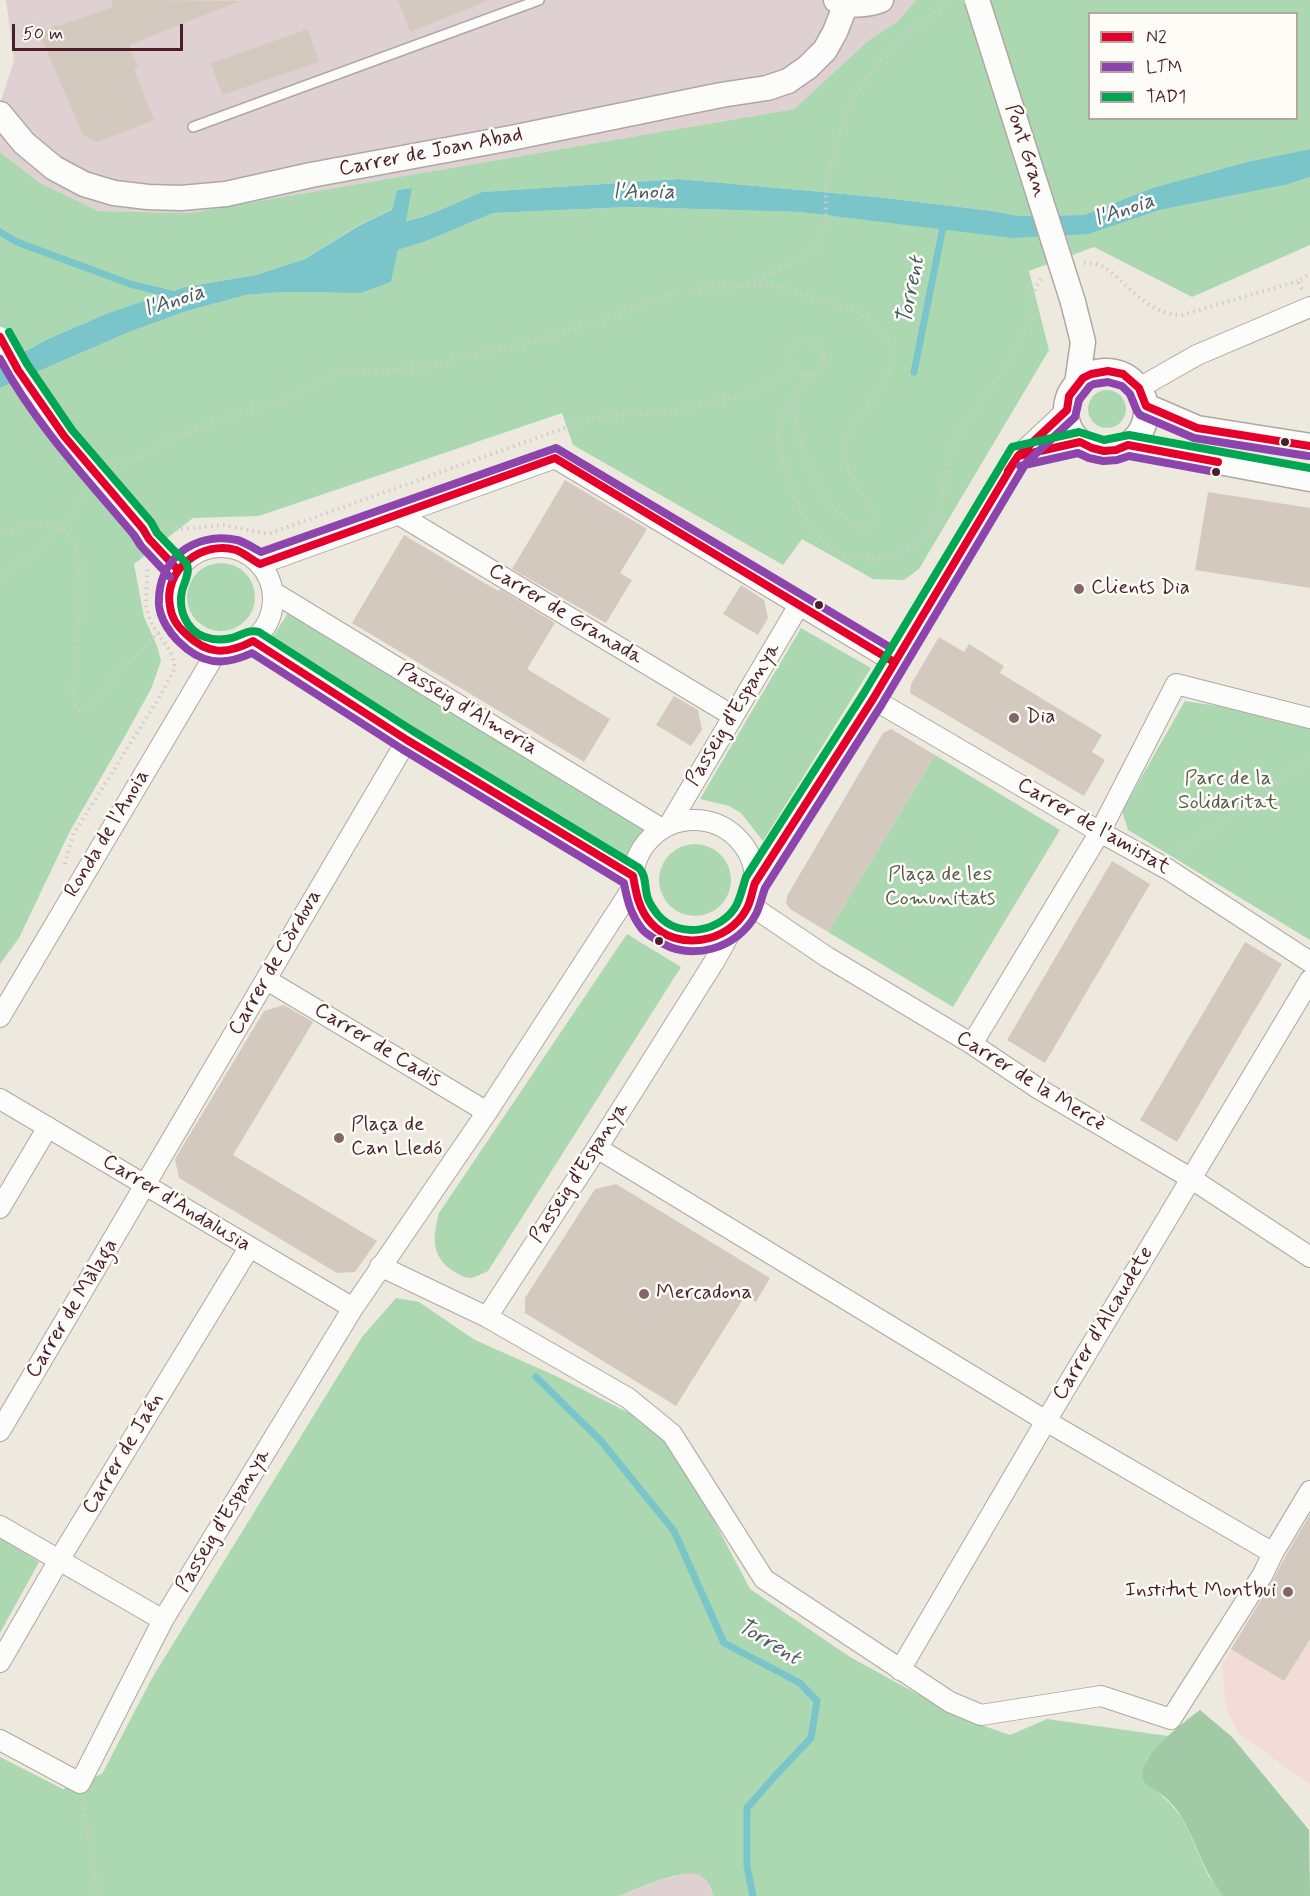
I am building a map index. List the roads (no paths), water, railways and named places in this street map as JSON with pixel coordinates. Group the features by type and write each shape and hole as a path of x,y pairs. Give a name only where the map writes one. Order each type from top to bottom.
{"street":[{"path":"841,2 863,5 880,0"},
{"name":"Pont Gran","path":"977,0 1073,302"},
{"name":"Carrer de Joan Abad","path":"0,114 24,142 54,168 84,184 114,193 148,196 181,198 226,194 311,175 767,88 788,81 808,67 825,50 835,32 841,2"},
{"path":"1073,302 1093,338 1116,372"},
{"path":"1073,302 1083,342 1077,384 1066,410 1070,427 1080,442 1087,447 1104,451 1120,449 1128,445 1143,428 1146,417 1143,397"},
{"path":"1143,397 1197,355 1310,307"},
{"path":"0,337 18,370 64,436 178,570"},
{"path":"1077,384 1091,374 1116,372 1129,378 1143,397 1197,428 1310,446"},
{"name":"Passeig d'Espanya","path":"755,883 873,699 1018,456 1066,410"},
{"path":"1018,456 1080,442"},
{"path":"1128,445 1310,479"},
{"path":"260,564 555,458 894,662"},
{"name":"Carrer de Granada","path":"398,514 733,716"},
{"path":"218,547 233,548 248,554 260,564 273,592 273,606 269,619 253,641 230,651 217,651 200,647 185,637 174,622 169,596 178,570 189,558 202,550 218,547"},
{"name":"Passeig d'Almeria","path":"273,592 665,827"},
{"name":"Passeig d'Espanya","path":"665,827 689,820 710,821 728,830 743,844 753,863 755,883 750,905 743,918 733,928 717,938 698,942 680,940 663,933 648,921 638,906 633,882 637,858 647,841 665,827 799,605"},
{"path":"253,641 633,882"},
{"name":"Ronda de l'Anoia","path":"0,1017 217,651"},
{"path":"972,1044 1100,832 1176,684 1310,718"},
{"name":"Carrer de l'amistat","path":"873,699 1160,866 1237,913 1310,962"},
{"name":"Carrer de Còrdova","path":"146,1186 407,740"},
{"name":"Passeig d'Espanya","path":"0,1740 80,1783 163,1620 353,1308 487,1112 633,882"},
{"name":"Carrer de la Mercè","path":"750,905 827,957 972,1044 1039,1089 1307,1249"},
{"name":"Passeig d'Espanya","path":"487,1317 597,1148 733,928"},
{"name":"Carrer de Cadis","path":"267,980 487,1112"},
{"name":"Carrer d'Alcaudete","path":"900,1670 1310,980"},
{"name":"Carrer d'Andalusia","path":"0,1099 353,1308"},
{"path":"0,1208 48,1127"},
{"path":"597,1148 1046,1421 1273,1553"},
{"name":"Carrer de Màlaga","path":"0,1431 146,1186"},
{"name":"Carrer de Jaén","path":"0,1662 59,1560 249,1248"},
{"path":"380,1266 487,1317 628,1398 672,1434 764,1579 950,1702 981,1715 1101,1696 1171,1719 1263,1574 1310,1491"},
{"path":"0,1526 163,1620"}],"lane":[{"path":"193,127 539,0"}],"water":[{"name":"l'Anoia","path":"1310,149 1310,177 1285,185 1160,210 1089,234 1012,238 800,212 630,207 493,213 424,242 398,250 391,282 361,293 283,292 246,295 187,311 129,332 0,388 0,365 46,340 108,313 185,287 256,275 305,259 360,225 392,210 397,190 412,188 406,221 426,216 482,192 679,179 877,197 1019,216 1084,215 1152,188 1248,162"}],"waterway":[{"name":"Torrent","path":"914,372 944,222"},
{"name":"l'Anoia","path":"0,232 17,242 130,284 175,295"},
{"name":"Torrent","path":"536,1377 601,1441 674,1531 724,1643 800,1683 817,1701 811,1738 747,1808 747,1867 753,1896"}],"place":[{"name":"Clients Dia","path":"1079,589"},
{"name":"Dia","path":"1014,718"},
{"name":"Plaça de Can Lledó","path":"339,1138"},
{"name":"Mercadona","path":"644,1294"},
{"name":"Institut Montbui","path":"1288,1592"}],"park label":[{"name":"Parc de la Solidaritat","path":"1228,792"},
{"name":"Plaça de les Comunitats","path":"940,888"}]}
